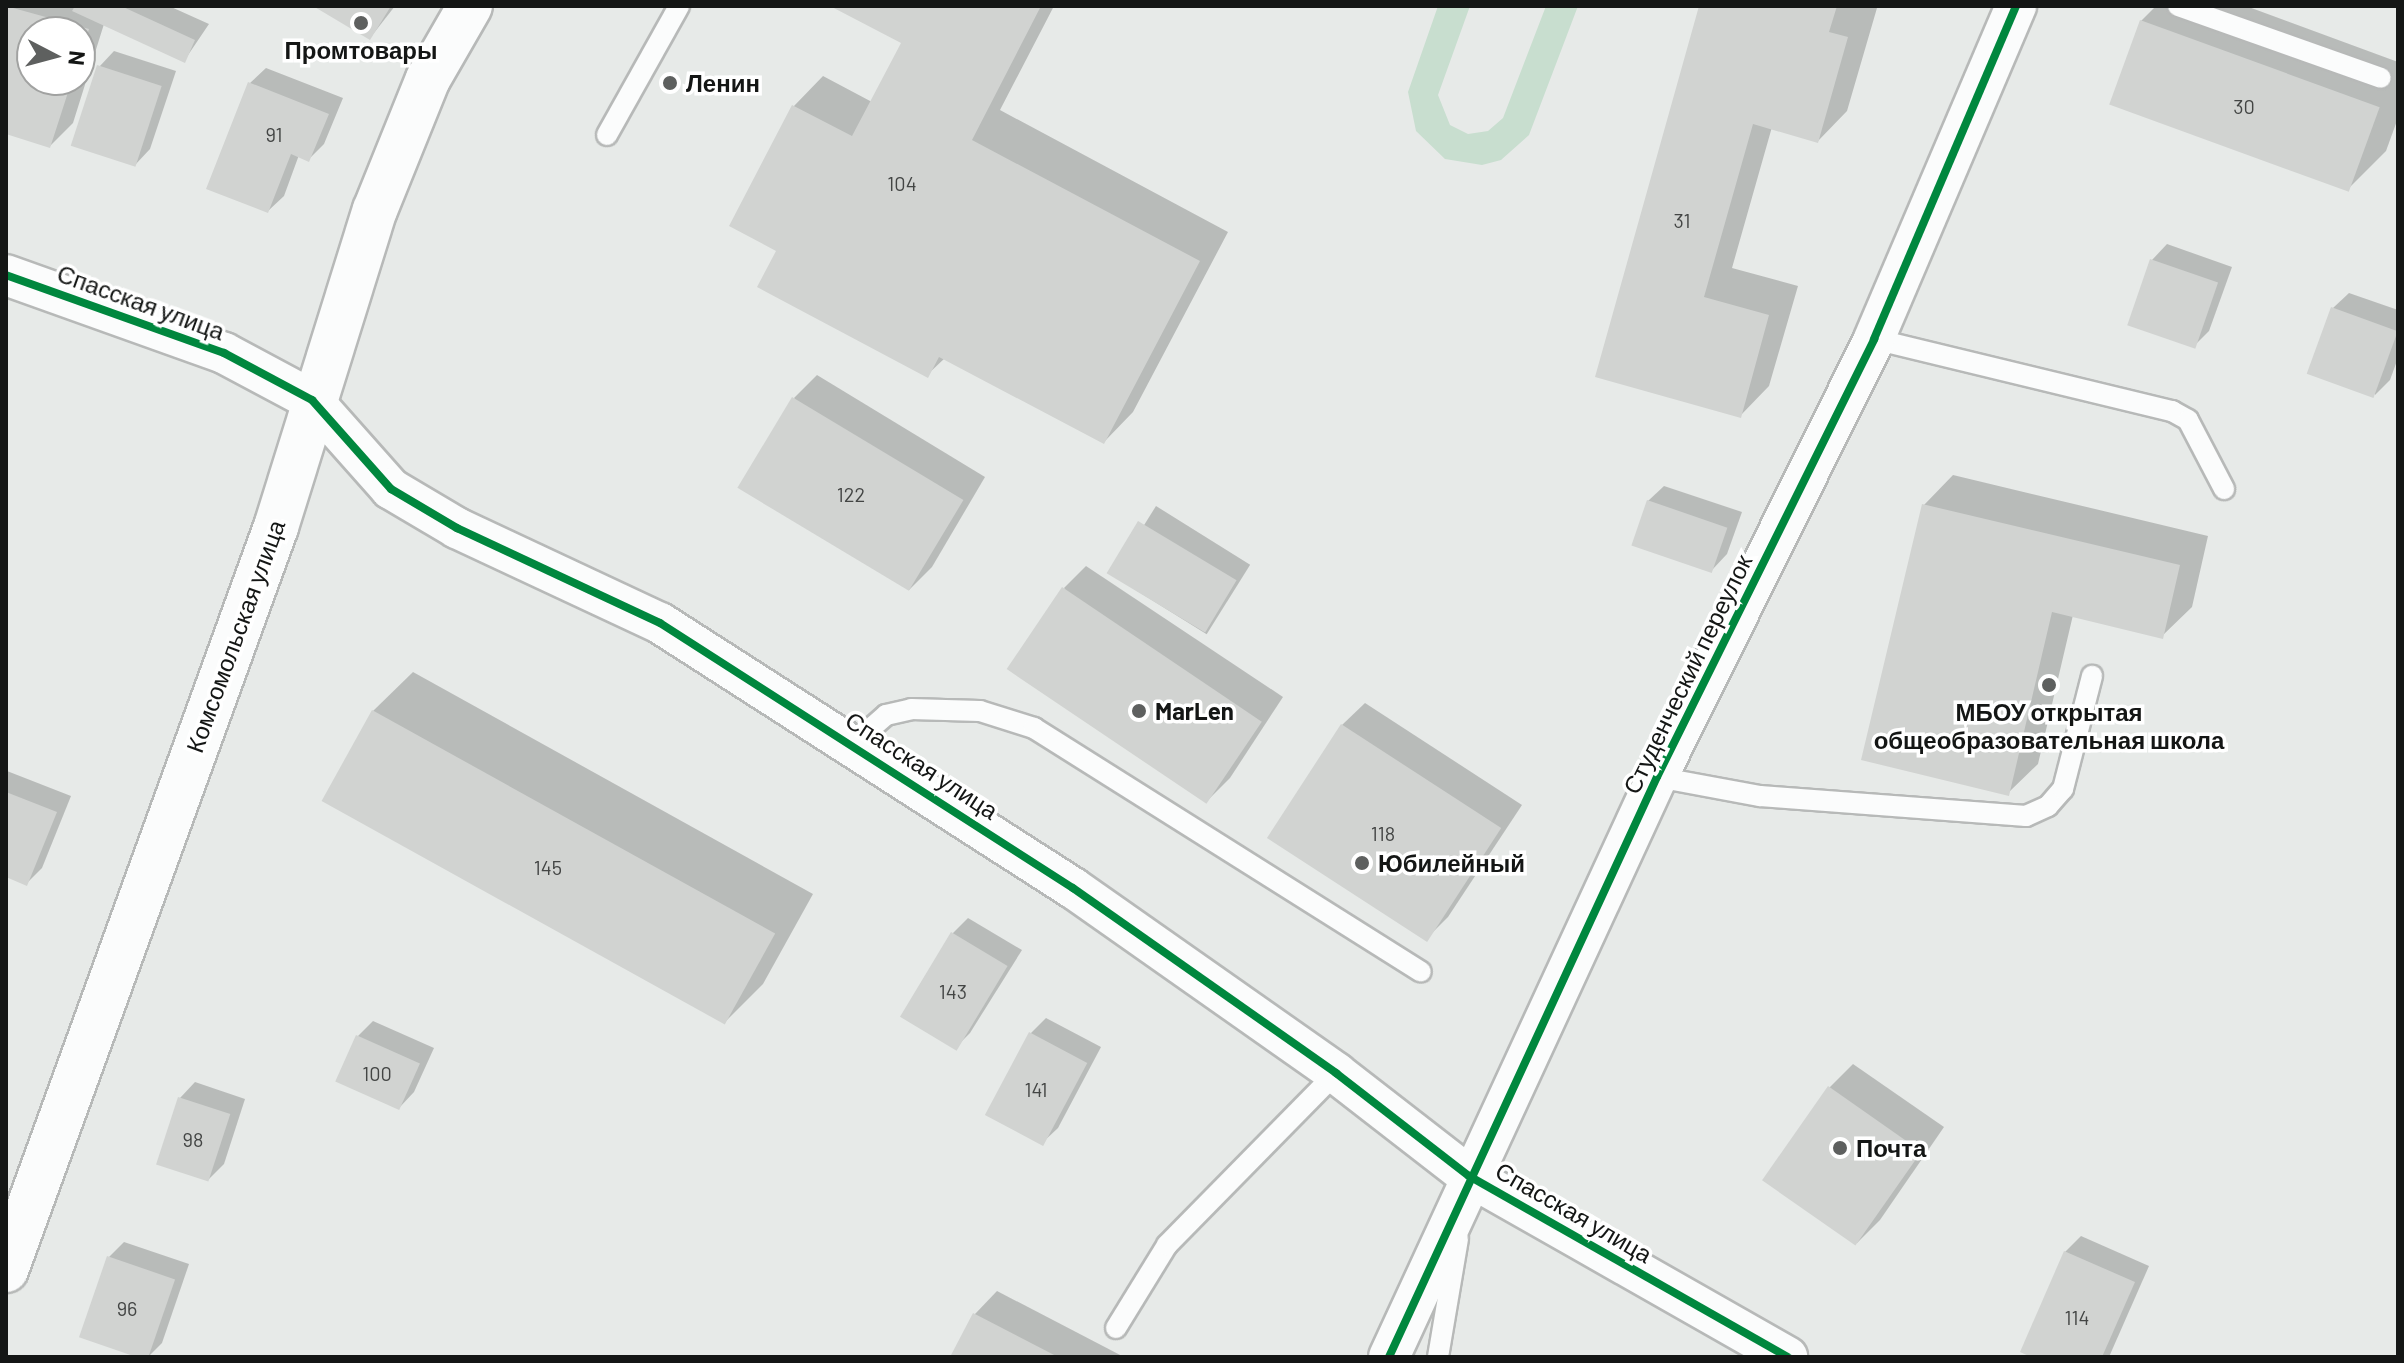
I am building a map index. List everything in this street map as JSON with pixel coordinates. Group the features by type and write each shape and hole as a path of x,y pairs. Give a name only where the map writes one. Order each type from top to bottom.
{"street":[{"name":"Комсомольская улица","path":"6,1270 276,527 312,400 375,210 428,79 470,6"},
{"name":"Студенческий переулок","path":"1389,1357 1469,1176 1657,777 1874,339 2016,6"},
{"name":"Спасская улица","path":"6,275 224,353 312,400 391,489 457,528 660,623 1073,888 1336,1073 1469,1176 1787,1357"}],"lane":[{"path":"607,135 679,6"},
{"path":"2178,6 2381,78"},
{"path":"1874,339 2172,411 2188,420 2224,489"},
{"path":"1657,777 1760,796 2026,816 2048,806 2063,789 2092,676"},
{"path":"853,744 886,715 911,709 980,711 1034,728 1421,972"},
{"path":"1116,1328 1167,1245 1336,1073"},
{"path":"1438,1357 1469,1176"}],"green space":[{"path":"1438,6 1470,6 1438,95 1450,125 1468,134 1488,131 1503,118 1546,6 1578,6 1529,135 1501,160 1482,165 1445,159 1416,131 1408,92"}],"building":[{"path":"6,6 42,16 16,16 16,96 67,96 50,148 6,134"},
{"path":"75,6 121,6 195,40 185,63 96,22 96,16 83,16 72,11"},
{"name":"Промтовары","path":"313,6 391,6 370,40"},
{"path":"830,6 1041,6 972,140 1200,261 1104,444 939,357 928,378 757,287 776,251 729,226 792,105 852,136 901,43"},
{"path":"1699,6 1837,6 1829,32 1848,37 1818,143 1753,124 1704,297 1769,315 1741,418 1595,377"},
{"path":"2140,20 2380,107 2349,192 2109,105"},
{"path":"97,65 162,86 135,167 71,146 87,96 96,96"},
{"path":"248,82 329,114 309,162 291,154 268,213 206,189"},
{"path":"2150,259 2218,282 2195,349 2127,325"},
{"path":"2331,307 2398,331 2373,398 2307,374"},
{"path":"792,397 963,500 909,591 737,488"},
{"path":"1647,500 1727,528 1712,573 1631,545"},
{"path":"1922,504 2180,565 2163,639 2052,612 2009,796 1861,760"},
{"path":"1138,521 1237,580 1205,633 1107,573"},
{"path":"1062,587 1262,722 1206,804 1007,669"},
{"path":"372,710 775,933 725,1024 322,801"},
{"path":"1341,724 1501,828 1427,942 1267,838"},
{"path":"6,792 57,812 27,886 6,877"},
{"path":"951,932 1008,966 957,1051 900,1017"},
{"path":"1029,1032 1087,1063 1043,1146 985,1115"},
{"path":"356,1035 420,1063 399,1110 335,1082"},
{"path":"1828,1086 1921,1151 1855,1246 1762,1180"},
{"path":"178,1097 230,1114 208,1182 156,1165"},
{"path":"2064,1251 2135,1282 2102,1357 2031,1357 2020,1352"},
{"path":"107,1256 175,1279 148,1357 136,1357 79,1337"},
{"path":"973,1313 1058,1357 950,1357"}],"cycle path":[{"path":"1389,1357 1657,777 1874,339 2016,6"},
{"path":"6,275 224,353 312,400 391,489 457,528 660,623 1073,888 1336,1073 1469,1176 1787,1357"}],"place":[{"name":"Промтовары","path":"361,23"},
{"name":"Ленин","path":"670,83"},
{"name":"МБОУ открытая общеобразовательная школа","path":"2049,685"},
{"name":"MarLen","path":"1139,711"},
{"name":"Юбилейный","path":"1362,863"},
{"name":"Почта","path":"1840,1148"}]}
